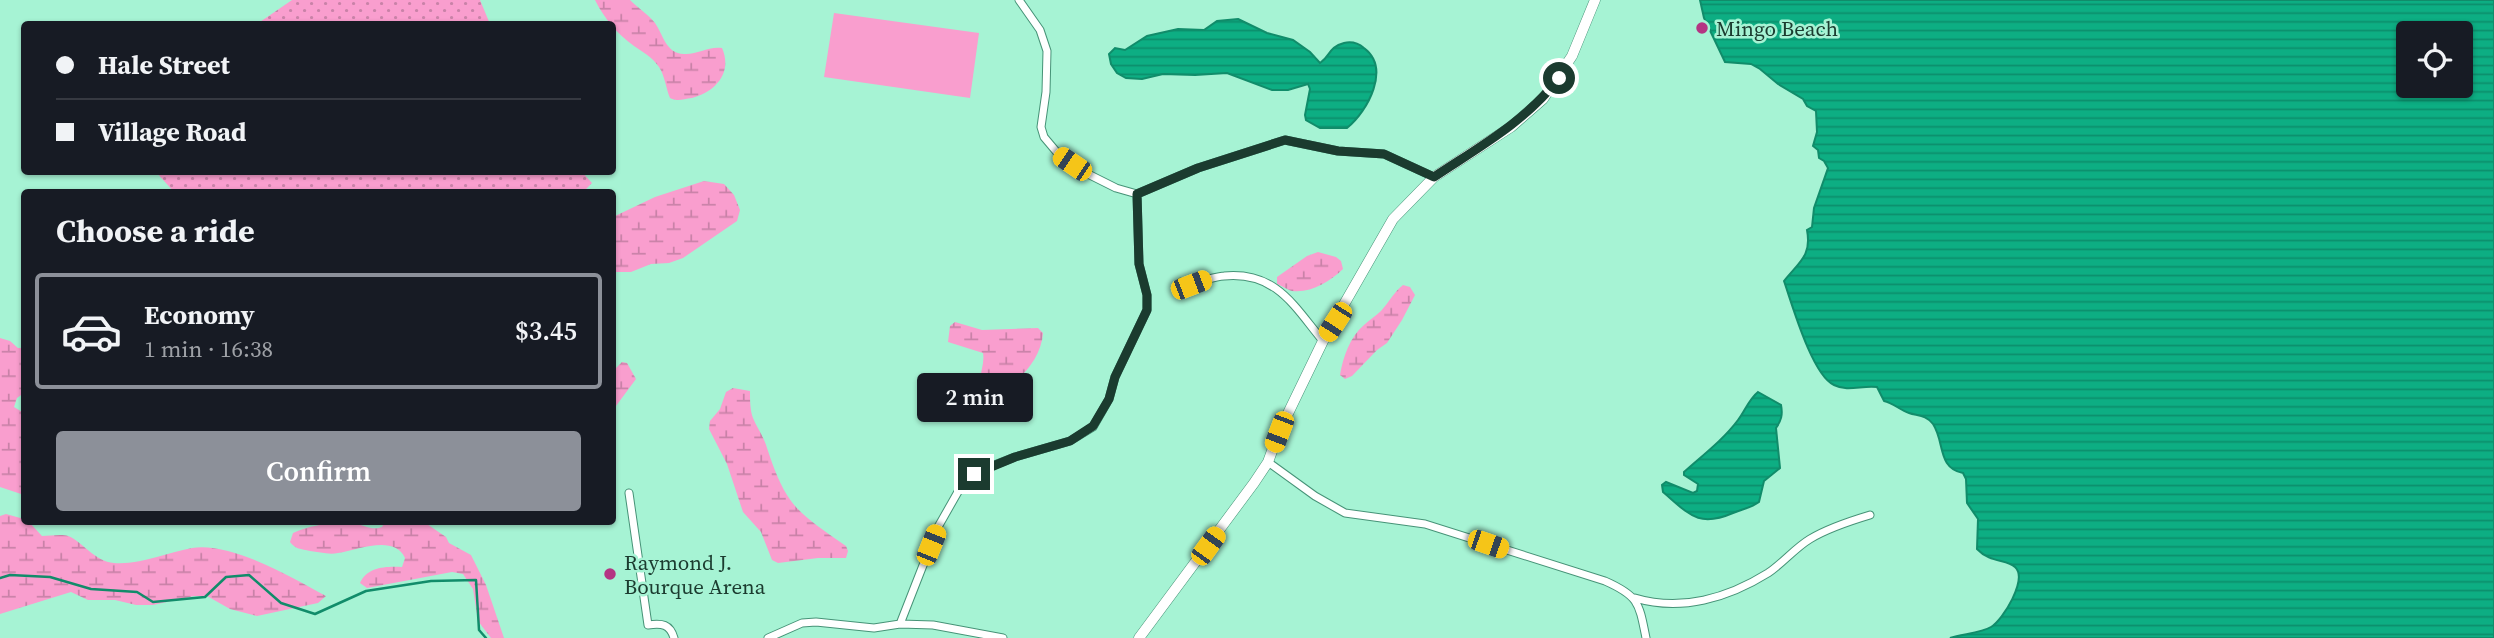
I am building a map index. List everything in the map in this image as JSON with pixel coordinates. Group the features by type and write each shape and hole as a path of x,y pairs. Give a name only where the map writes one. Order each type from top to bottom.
{"main road":[{"path":"1139,638 1268,462 1279,432 1323,341 1392,219 1434,177 1511,127 1542,99 1572,56 1595,0"}],"street":[{"path":"1018,0 1040,30 1046,51 1046,92 1041,127 1044,137 1060,156 1116,188 1137,194 1198,168 1285,140 1338,151 1384,154 1434,177"},
{"path":"900,624 937,527 963,483 974,474 1015,457 1070,441 1093,426 1109,399 1115,377 1147,310 1147,295 1139,264 1137,194"},
{"path":"1181,282 1191,285 1226,275 1261,278 1287,297 1323,341"},
{"path":"1268,462 1307,491 1345,513 1426,524 1605,581 1635,598 1651,603 1675,604 1715,598 1769,572 1810,539 1870,515"},
{"path":"629,493 648,625 664,624 670,627 674,638"},
{"path":"1635,598 1646,638"},
{"path":"768,638 802,623 816,622 874,628 900,624 933,625 1003,638"}],"green space":[{"path":"292,0 480,0 489,21 261,21"},
{"path":"595,0 630,0 658,27 673,51 689,54 722,48 725,66 720,80 708,91 692,98 670,98 659,67 617,31 616,21 607,19"},
{"path":"834,13 979,33 970,98 824,77"},
{"path":"159,175 585,175 592,183 586,189 171,189"},
{"path":"704,181 724,184 734,195 740,210 737,221 683,258 669,263 651,264 631,272 616,272 616,216 655,197"},
{"path":"1318,252 1336,257 1341,261 1343,269 1326,282 1306,290 1292,291 1277,284 1277,277 1307,256"},
{"path":"1403,285 1410,287 1415,295 1402,320 1387,343 1352,376 1345,379 1340,375 1351,341"},
{"path":"955,322 982,330 1038,328 1043,333 1038,353 1026,371 1010,385 992,395 982,386 983,353 948,342 950,326"},
{"path":"0,338 21,348 21,395 14,407 21,411 21,494 0,487"},
{"path":"622,362 627,363 636,379 616,406 616,368"},
{"path":"733,388 750,391 753,418 787,496 804,515 846,546 846,558 778,563 772,560 761,532 743,512 727,464 709,429 710,421 720,409 726,392"},
{"path":"6,514 21,518 21,525 32,525 42,536 68,536 107,562 134,562 192,548 225,550 261,563 326,596 318,603 257,616 230,609 207,596 194,596 153,605 136,605 115,600 88,600 71,592 0,614 0,516"},
{"path":"320,525 428,525 446,537 449,543 471,555 486,585 504,638 491,638 478,621 473,589 463,574 452,572 367,588 360,583 372,571 384,567 402,567 405,558 400,551 393,547 375,545 328,554 298,548 290,542 293,533"}],"shaded area":[{"path":"1700,0 2494,0 2494,638 1950,638 1982,631 1996,623 2012,599 2018,573 2012,565 1987,557 1977,549 1978,519 1967,503 1966,479 1963,473 1949,466 1945,460 1933,424 1925,417 1906,412 1884,401 1877,387 1845,388 1834,385 1818,368 1804,338 1784,281 1806,253 1807,230 1812,227 1814,208 1828,168 1813,146 1817,132 1816,111 1807,106 1803,99 1751,64 1725,62 1704,18"},
{"path":"1238,19 1267,33 1293,40 1320,63 1332,49 1347,42 1364,48 1372,56 1376,78 1369,100 1355,121 1347,128 1320,128 1306,120 1310,89 1308,84 1288,90 1272,90 1227,73 1163,74 1142,79 1126,78 1117,73 1111,64 1109,54 1115,48 1125,50 1147,36 1178,29 1204,30 1217,21"},
{"path":"1758,392 1781,405 1781,418 1776,428 1780,468 1764,481 1759,502 1750,507 1711,519 1702,519 1687,512 1663,492 1662,485 1666,482 1693,493 1697,491 1698,484 1684,475 1684,472 1726,434"}],"waterway":[{"path":"0,578 10,575 50,577 91,589 137,592 153,602 205,597 226,577 249,575 281,603 315,614 366,591 431,581 476,580 479,630 486,638"}],"place":[{"name":"Mingo Beach","path":"1702,28"},
{"name":"Raymond J. Bourque Arena","path":"610,574"}],"route":[{"path":"974,474 1015,457 1070,441 1093,426 1109,399 1115,377 1147,310 1147,295 1139,264 1137,194 1198,168 1285,140 1338,151 1384,154 1400,159 1434,177 1511,127 1542,99 1559,78"}]}
